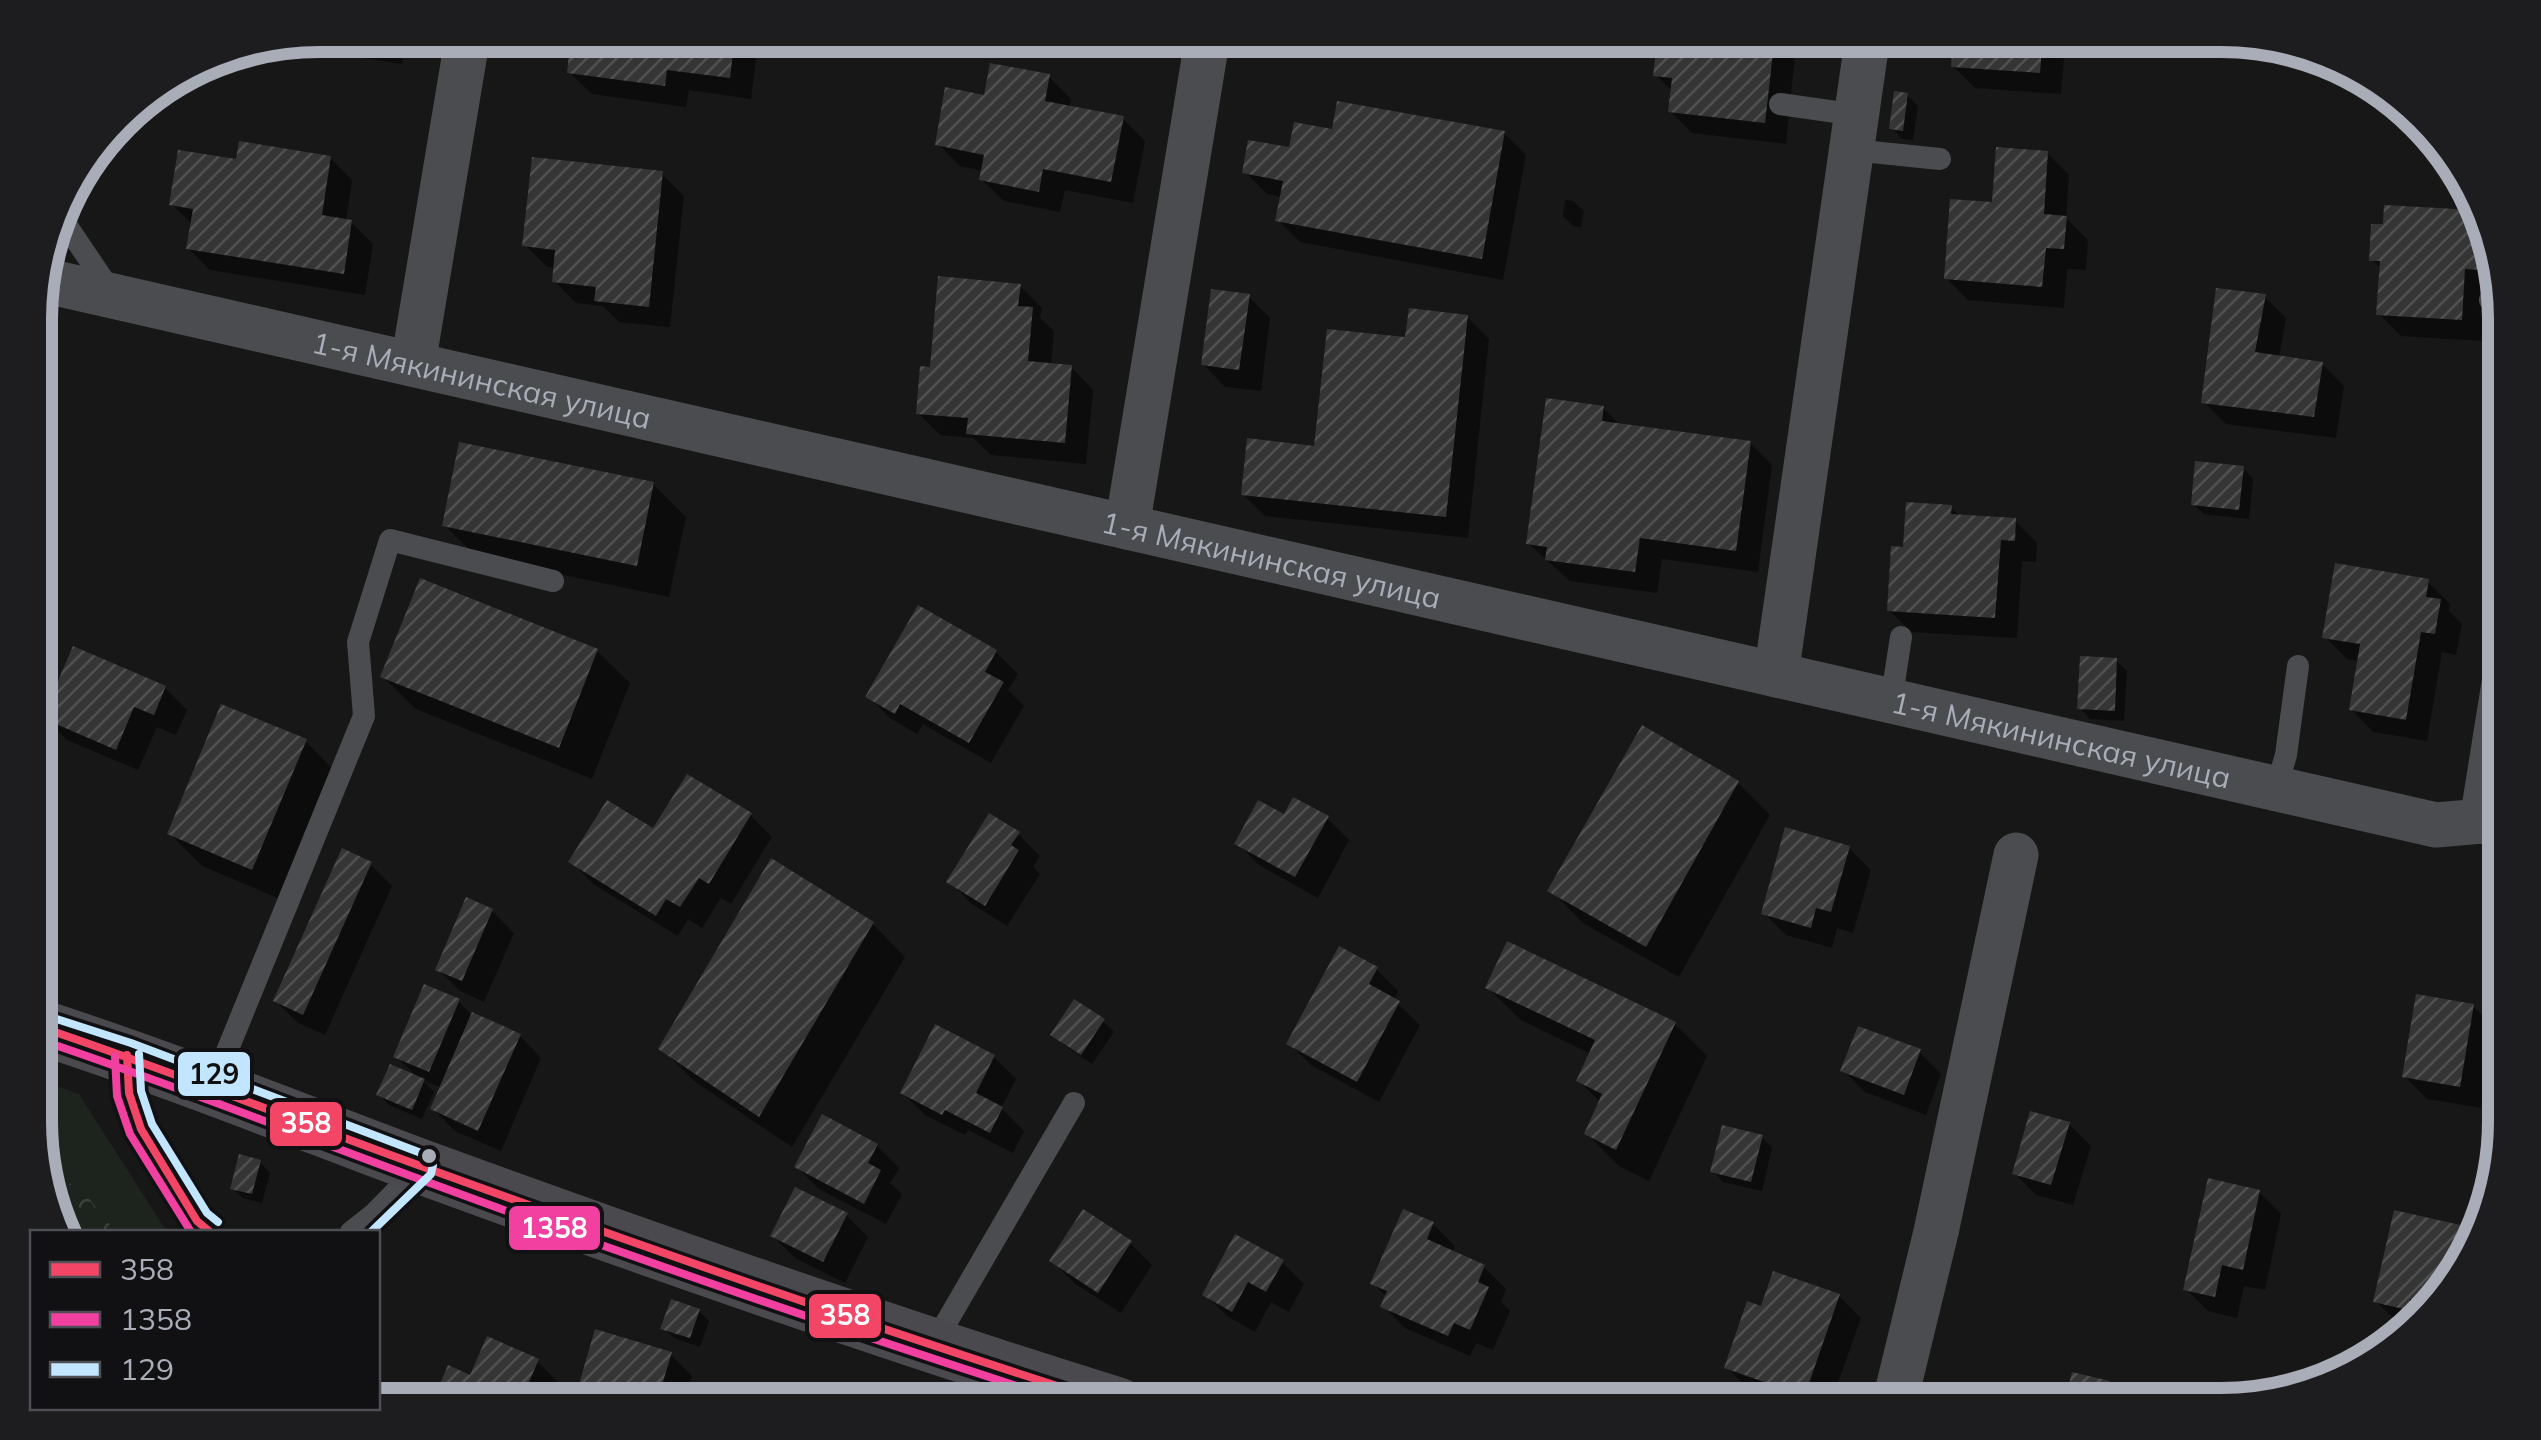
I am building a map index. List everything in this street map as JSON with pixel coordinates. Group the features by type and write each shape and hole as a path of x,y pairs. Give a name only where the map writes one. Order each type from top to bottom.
{"street":[{"path":"413,364 465,52"},
{"path":"1127,527 1205,52"},
{"path":"1776,675 1866,52"},
{"name":"1-я Мякининская улица","path":"55,284 2436,825 2488,824"},
{"path":"1898,1387 1936,1232 2016,856"},
{"path":"52,1031 653,1250 932,1347 1062,1388"}],"lane":[{"path":"1780,104 1940,159"},
{"path":"69,228 114,296"},
{"path":"212,1088 364,716 358,642 390,540 552,582"},
{"path":"1891,702 1902,636"},
{"path":"2276,789 2286,755 2298,666"},
{"path":"127,1056 129,1094 141,1129 197,1221 208,1230"},
{"path":"932,1347 1074,1103"},
{"path":"353,1230 421,1166"}],"green space":[{"path":"52,1084 79,1094 166,1230 116,1230 75,1180 63,1192 55,1155"},
{"path":"75,1179 116,1230 76,1230 62,1192"}],"building":[{"path":"569,52 733,52 730,78 667,70 665,86 567,73"},
{"path":"1656,52 1773,52 1765,123 1668,112 1672,78 1653,76"},
{"path":"1952,52 2042,52 2040,73 1951,67"},
{"path":"990,63 1050,74 1045,101 1124,116 1111,182 1043,169 1039,192 979,180 984,155 935,145 945,87 984,95"},
{"path":"1894,91 1908,93 1903,131 1889,129"},
{"path":"1337,101 1505,131 1482,259 1275,221 1283,181 1242,173 1248,140 1289,147 1294,122 1332,129"},
{"path":"239,141 331,156 322,215 352,220 344,274 186,249 193,209 169,205 178,150 236,159"},
{"path":"1996,147 2048,151 2044,214 2067,216 2064,249 2046,248 2042,287 1944,279 1950,199 1992,202"},
{"path":"532,157 663,171 649,307 594,301 596,287 552,282 555,250 522,246"},
{"path":"2384,205 2464,209 2481,258 2480,270 2465,269 2462,320 2376,315 2380,261 2369,261 2371,224 2383,224"},
{"path":"938,276 1021,284 1018,306 1033,307 1028,361 1072,365 1065,443 966,434 968,418 916,414 920,366 930,367"},
{"path":"2216,288 2266,294 2255,352 2323,362 2314,417 2201,403"},
{"path":"1211,289 1250,294 1239,370 1201,365"},
{"path":"1409,308 1468,315 1446,517 1241,495 1247,438 1314,446 1327,329 1405,337"},
{"path":"1546,398 1604,406 1602,421 1751,441 1736,551 1640,538 1635,572 1545,560 1547,547 1526,544"},
{"path":"459,442 654,482 637,566 442,526"},
{"path":"2195,461 2244,466 2239,510 2191,505"},
{"path":"1906,502 1952,505 1951,514 2016,518 2015,541 2001,540 1995,618 1887,611 1891,546 1903,547"},
{"path":"2335,563 2429,579 2426,597 2441,599 2435,634 2421,632 2406,720 2349,710 2360,644 2322,638"},
{"path":"420,578 598,649 559,748 380,677"},
{"path":"918,605 997,650 985,672 1004,682 969,743 900,704 895,714 865,697"},
{"path":"73,646 166,686 154,715 134,707 116,750 52,722 52,695"},
{"path":"2080,656 2117,658 2115,711 2077,709"},
{"path":"221,704 307,739 252,870 167,834"},
{"path":"1642,725 1739,781 1646,947 1547,891"},
{"path":"687,774 752,813 709,884 699,878 680,907 666,899 656,916 568,862 607,800 653,828"},
{"path":"1293,797 1329,816 1295,877 1234,844 1258,800 1284,814"},
{"path":"989,813 1020,832 1011,845 1019,850 985,906 946,882"},
{"path":"1785,827 1850,846 1831,912 1816,908 1811,928 1761,914"},
{"path":"342,848 372,862 303,1015 273,1001"},
{"path":"771,858 874,922 759,1117 658,1049"},
{"path":"466,897 493,909 462,981 435,970"},
{"path":"1507,941 1676,1022 1616,1150 1584,1134 1602,1094 1576,1081 1595,1040 1485,988"},
{"path":"1339,946 1378,967 1369,984 1400,1001 1357,1082 1286,1044"},
{"path":"424,984 460,999 429,1072 393,1057"},
{"path":"2416,994 2474,1004 2460,1087 2402,1077"},
{"path":"1074,999 1105,1019 1081,1055 1050,1035"},
{"path":"472,1012 521,1034 478,1131 430,1109"},
{"path":"935,1024 995,1055 976,1093 1003,1107 990,1133 945,1110 942,1115 900,1093"},
{"path":"1858,1026 1921,1049 1904,1095 1840,1071"},
{"path":"390,1064 425,1079 412,1110 376,1095"},
{"path":"2030,1111 2070,1122 2051,1185 2012,1174"},
{"path":"822,1114 878,1144 868,1163 881,1170 864,1204 794,1167"},
{"path":"1722,1125 1763,1135 1751,1182 1710,1172"},
{"path":"239,1154 261,1160 252,1194 230,1189"},
{"path":"2208,1178 2260,1190 2243,1270 2222,1265 2215,1297 2183,1290"},
{"path":"795,1187 848,1213 823,1262 770,1236"},
{"path":"1083,1209 1132,1241 1098,1293 1049,1261"},
{"path":"1403,1209 1434,1222 1427,1239 1485,1265 1478,1282 1489,1287 1470,1330 1454,1323 1448,1336 1380,1307 1387,1291 1370,1284"},
{"path":"2394,1210 2466,1226 2433,1283 2417,1301 2410,1299 2408,1310 2373,1302"},
{"path":"1235,1234 1284,1260 1266,1292 1248,1282 1232,1312 1202,1295"},
{"path":"1773,1271 1840,1294 1808,1386 1779,1387 1724,1368 1747,1301 1761,1306"},
{"path":"671,1299 700,1309 690,1338 660,1329"},
{"path":"595,1329 672,1352 661,1388 578,1388"},
{"path":"487,1336 539,1359 526,1388 438,1388 448,1365 470,1375"},
{"path":"2072,1372 2110,1381 2108,1387 2068,1387"}],"transit line":[{"name":"129","path":"52,1018 131,1043 429,1156 431,1174 373,1230"},
{"name":"358","path":"52,1031 686,1261 1063,1388"},
{"name":"1358","path":"52,1044 666,1268 1022,1388"},
{"name":"129","path":"139,1054 141,1091 152,1124 207,1213 218,1222"},
{"name":"358","path":"127,1055 129,1093 141,1129 197,1221 208,1230"},
{"name":"1358","path":"115,1056 117,1096 130,1134 190,1230"}]}
